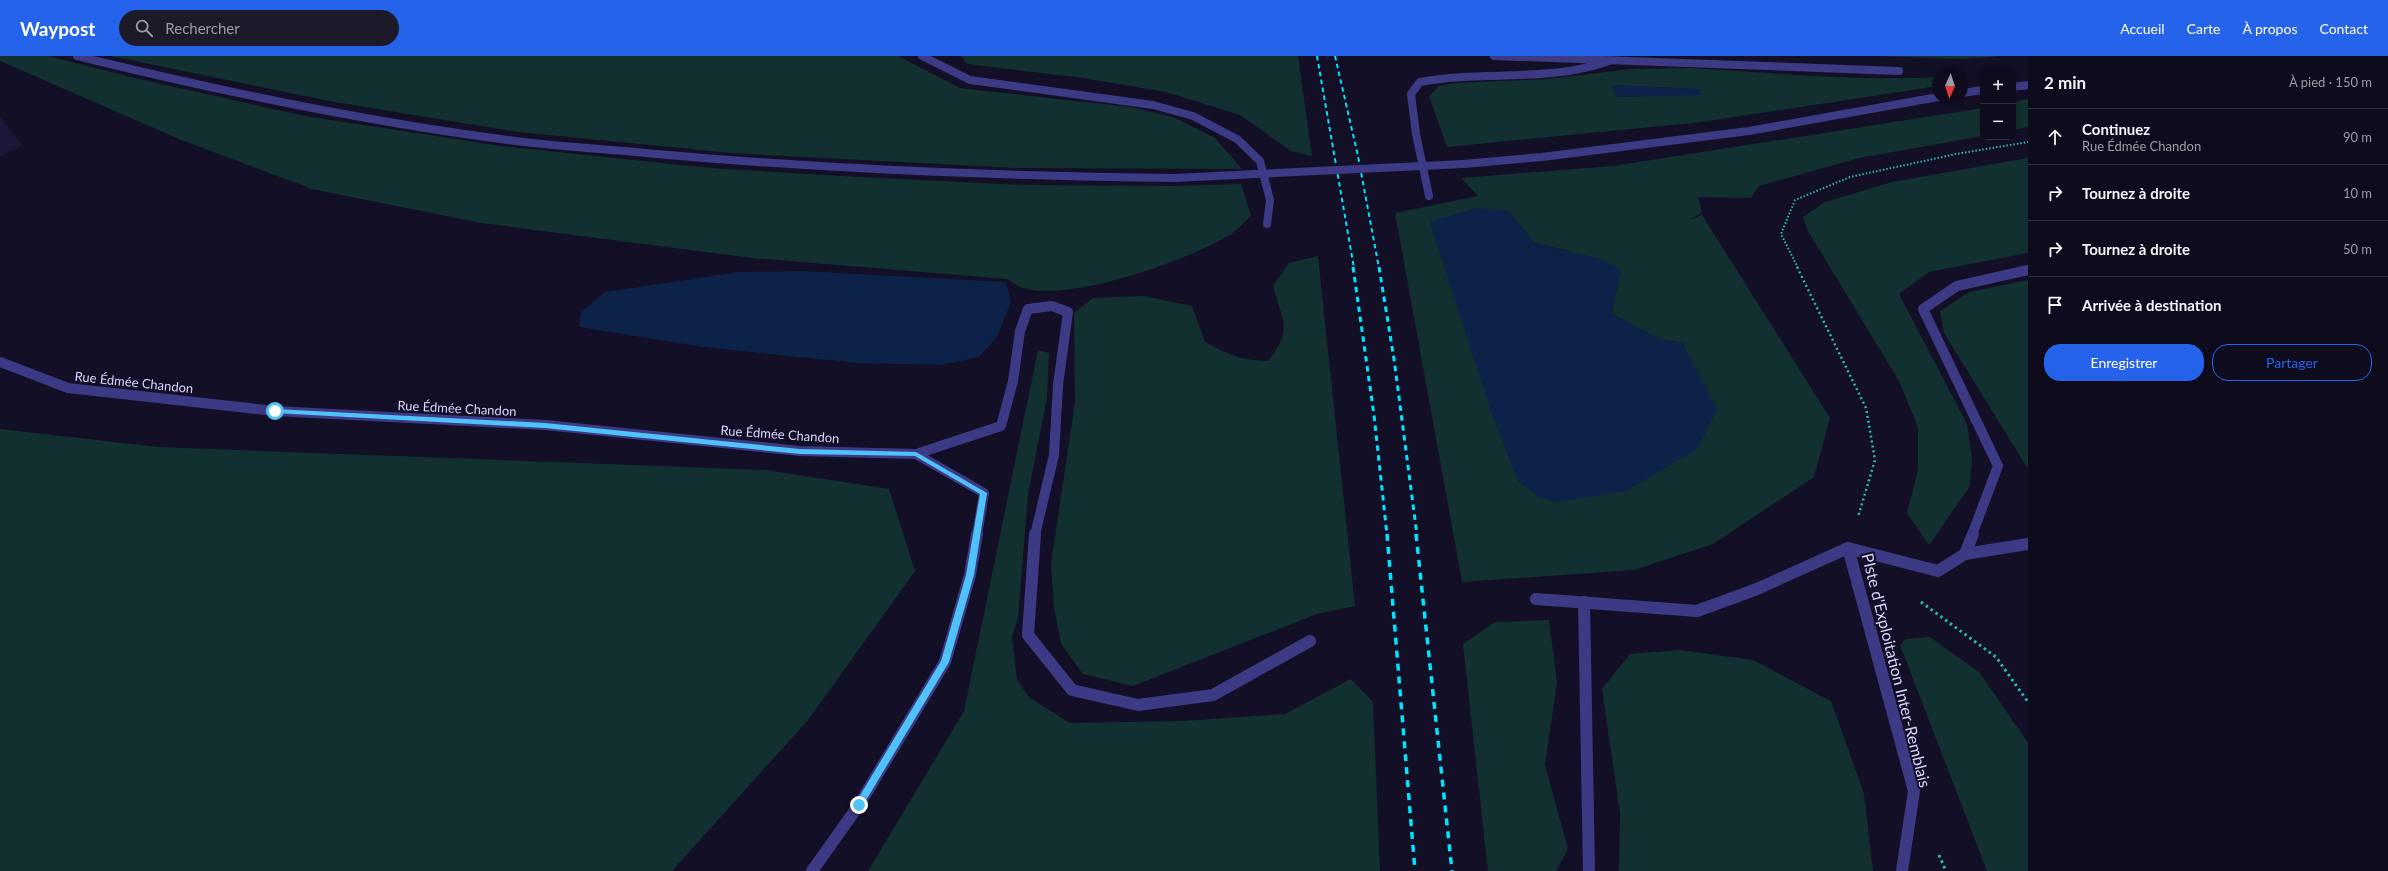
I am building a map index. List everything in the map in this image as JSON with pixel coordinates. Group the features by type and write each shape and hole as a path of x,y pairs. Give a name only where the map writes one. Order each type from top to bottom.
{"street":[{"path":"77,56 152,75 316,110 509,140 716,160 857,170 1018,177 1174,178 1463,164 1542,157 1749,131 1932,98"},
{"path":"922,56 970,80 1153,105 1193,116 1237,139 1260,161 1270,200 1267,224"},
{"path":"1494,56 1613,58 1899,71"},
{"path":"1429,196 1416,134 1411,94 1420,82 1452,76 1557,73 1593,68 1613,58"},
{"path":"2016,87 2028,85"},
{"path":"1968,92 1980,90"},
{"path":"1965,554 1998,466 1948,365 1924,309 1957,286 2028,270"},
{"path":"916,454 1001,426 1013,381 1020,331 1028,309 1052,306 1068,312 1058,385 1054,455 1034,539 1028,635 1072,690 1138,704 1213,695 1310,641"},
{"name":"Rue Édmée Chandon","path":"0,362 68,388 275,411 545,425 800,451 916,454"},
{"path":"812,871 859,805 945,662 970,575 984,493 916,454"},
{"path":"1536,599 1697,611 1757,589 1848,548 1938,571 1965,554 2028,544"},
{"name":"PIste d'Exploitation Inter-Remblais","path":"1848,548 1914,791 1902,871"},
{"path":"1584,602 1589,871"}],"path":[{"path":"1848,548 1875,460 1866,408 1781,234 1795,200 1850,177 1956,154 2028,142"},
{"path":"1919,600 1996,657 2028,702"}],"green space":[{"path":"0,56 48,56 139,79 305,116 501,146 710,168 1024,185 1175,186 1241,184 1251,216 1231,234 1185,257 1128,277 1070,289 1044,291 1023,288 1007,279 752,258 481,223 312,189 179,139 0,61"},
{"path":"111,56 898,56 960,88 1130,107 1173,117 1215,138 1242,169 1017,168 731,153 518,132 329,101"},
{"path":"961,56 1298,56 1312,156 1291,151 1240,115 1166,92 1083,78 967,64"},
{"path":"1877,56 2002,56 1964,59"},
{"path":"1687,68 1812,76 1875,78 1932,77 1932,87 1702,122 1447,147 1429,96 1439,86 1454,83 1549,79 1631,69","holes":["1611,85 1698,89 1702,94 1617,97"]},
{"path":"2028,99 2028,127 2016,129 2016,101"},
{"path":"1980,108 1980,137 1859,158 1759,186 1751,198 1698,197 1702,213 1687,221 1702,215 1830,418 1814,477 1713,544 1634,570 1462,582 1395,213 1478,196 1461,178 1613,166","holes":["1509,211 1534,243 1569,251 1612,314 1659,339 1683,343 1491,412"]},
{"path":"2028,158 2028,253 1929,272 1899,294 1967,424 1972,459 1970,486 1929,545 1907,513 1918,470 1918,427 1899,381 1808,231 1803,217 1825,202 1892,182"},
{"path":"1318,256 1355,606 1317,614 1133,686 1083,674 1061,644 1054,607 1051,564 1075,402 1074,313 1093,298 1143,296 1192,306 1205,342 1235,356 1251,360 1268,361 1281,340 1284,325 1273,286 1289,263"},
{"path":"2028,280 2028,469 1944,333 1940,311 1969,292"},
{"path":"1038,350 1049,353 1047,398 1028,495 1018,618 1012,636 1017,680 1030,698 1070,723 1183,721 1285,714 1351,679 1373,702 1380,871 868,871 964,711"},
{"path":"0,429 158,447 766,470 889,489 915,571 808,720 672,871 0,871"},
{"path":"1549,620 1557,683 1545,765 1568,849 1556,871 1488,871 1463,644 1495,622"},
{"path":"1930,637 1980,673 2028,743 2028,871 1987,871 1900,645 1906,639"},
{"path":"1680,650 1753,660 1831,701 1864,794 1873,871 1619,871 1620,813 1602,689 1630,654"}],"water":[{"path":"1611,85 1699,89 1703,95 1617,97"},
{"path":"1476,208 1509,211 1534,243 1601,259 1621,270 1612,314 1659,339 1683,343 1717,410 1697,449 1626,491 1557,502 1540,498 1518,481 1491,412 1430,222"},
{"path":"802,271 1006,282 1011,302 997,337 979,357 941,365 857,363 703,347 579,327 581,312 605,292 739,272"}],"railway":[{"path":"1317,56 1354,268"},
{"path":"1335,56 1358,156 1379,268"},
{"path":"1353,267 1374,415 1387,535"},
{"path":"1379,267 1394,359 1417,535"},
{"path":"1387,534 1415,871"},
{"path":"1416,534 1452,871"}],"route":[{"path":"275,411 545,425 800,451 916,454 984,493 970,575 945,662 859,805"}]}
